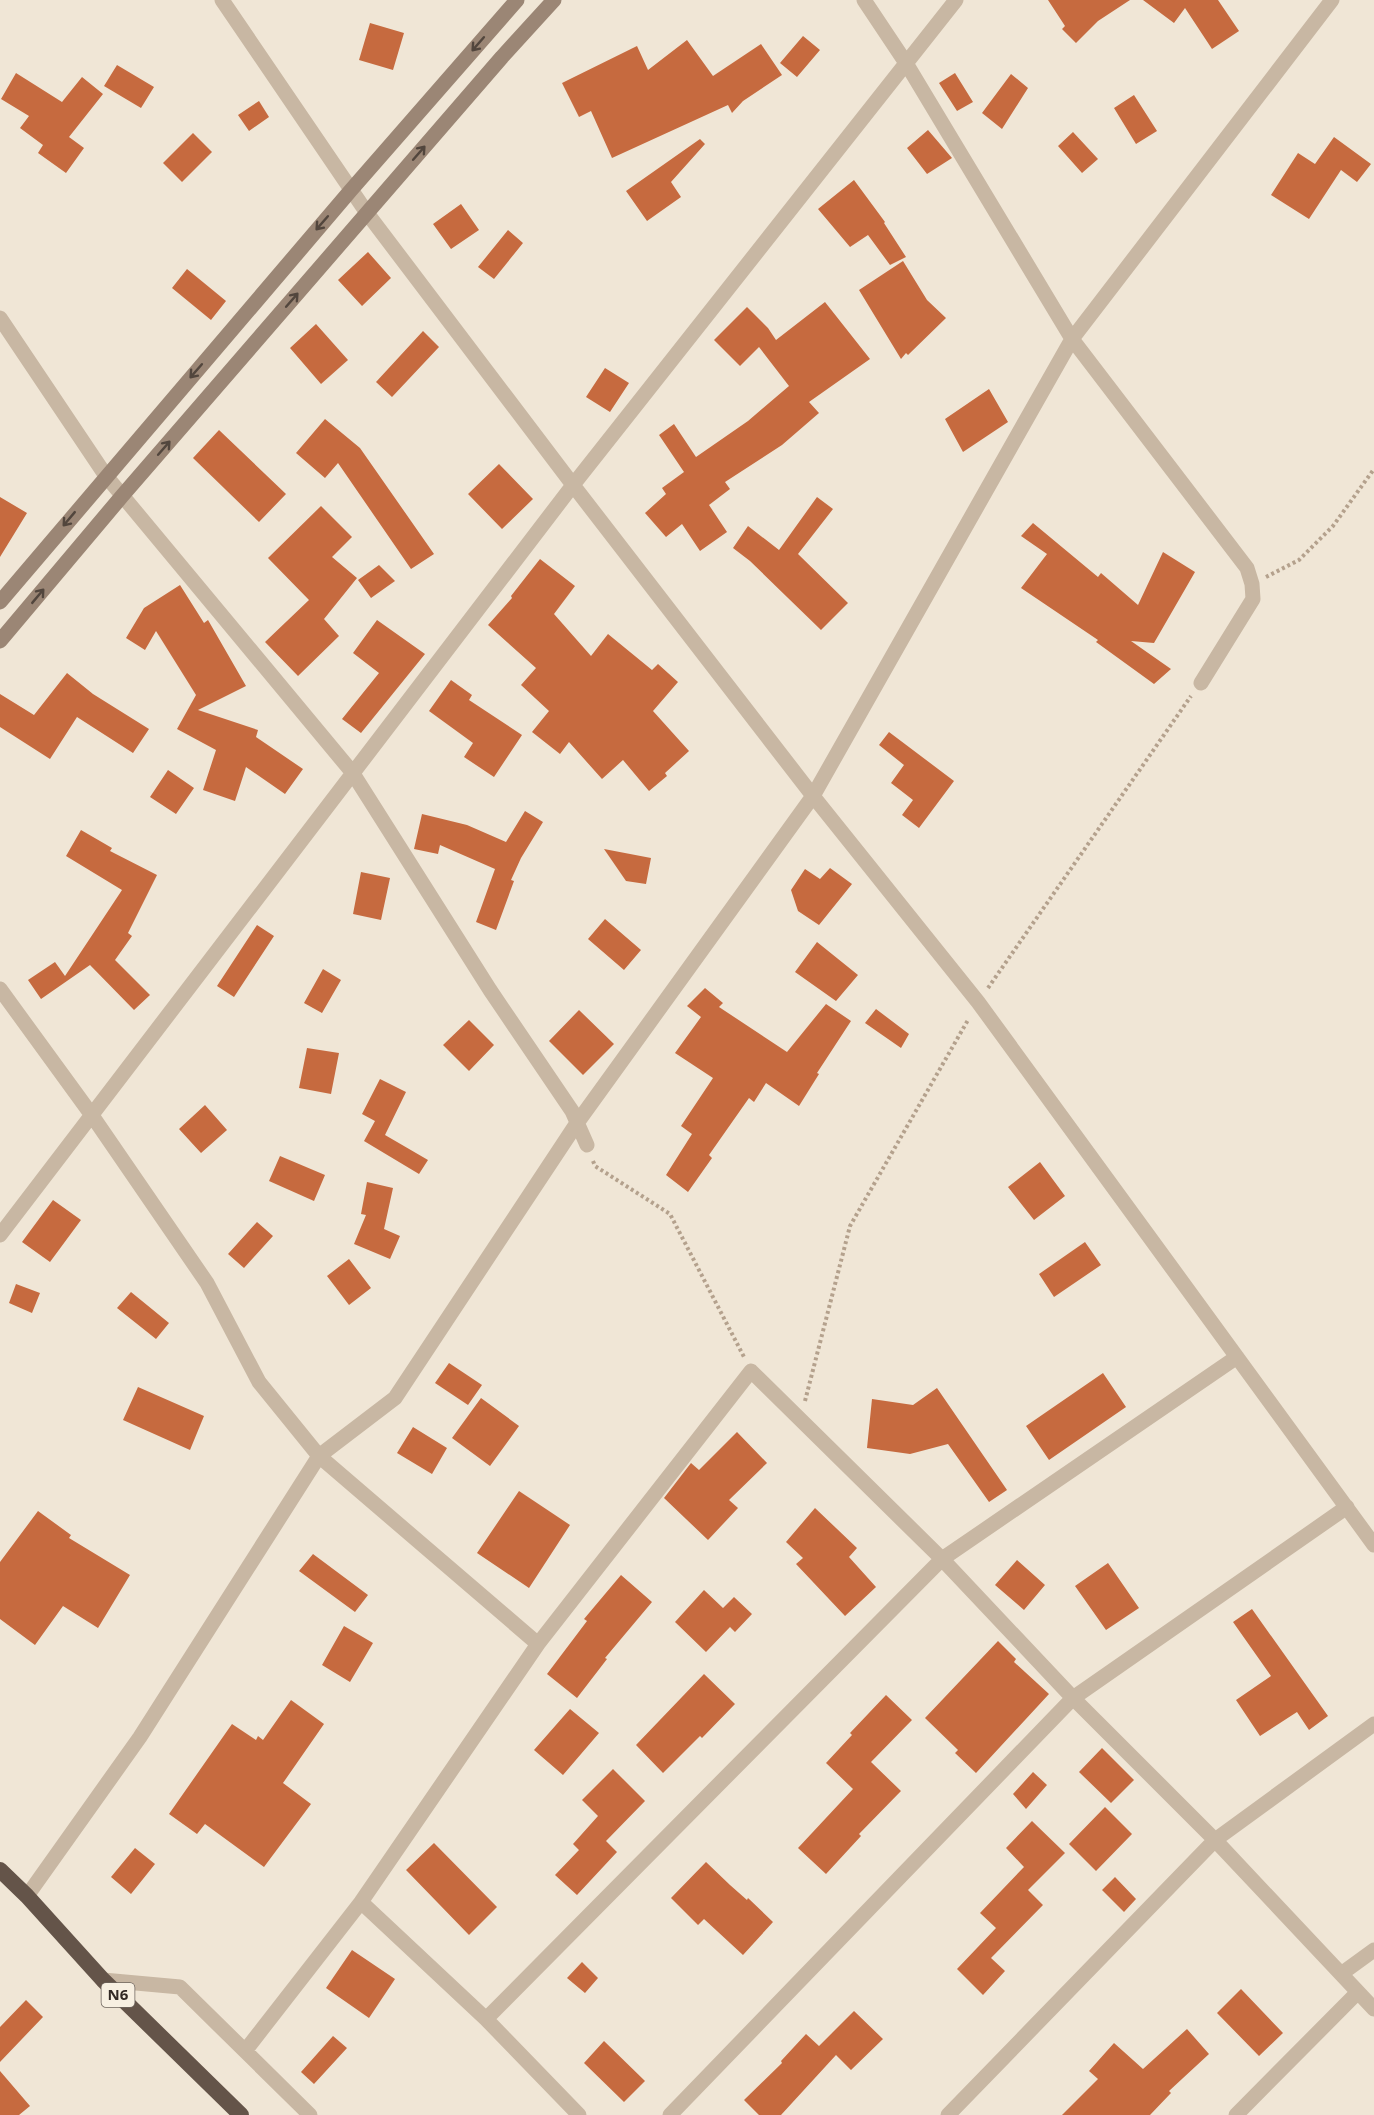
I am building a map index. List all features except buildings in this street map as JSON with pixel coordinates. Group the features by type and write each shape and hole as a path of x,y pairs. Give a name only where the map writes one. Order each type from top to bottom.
{"highway":[{"name":"N6","path":"0,1870 27,1896 103,1980 241,2115"}],"main road":[{"path":"0,602 351,190 517,0"},
{"path":"0,641 122,496 502,57 555,0"}],"street":[{"path":"222,0 367,213 813,796 978,1002 1374,1545"},
{"path":"864,0 906,63 1072,339 1247,568 1252,584 1253,599 1201,683"},
{"path":"0,1235 573,485 956,0"},
{"path":"27,1896 140,1737 319,1456 395,1398 577,1123 813,796 1072,339 1332,0"},
{"path":"0,318 106,476 352,772 490,990 572,1111 587,1145"},
{"path":"0,989 91,1114 207,1283 259,1382 319,1456 538,1644"},
{"path":"486,2019 942,1559 1237,1357"},
{"path":"245,2051 361,1902 538,1644 752,1371 942,1559 1073,1698 1215,1840 1374,2009"},
{"path":"670,2115 1073,1698 1347,1507"},
{"path":"948,2115 1215,1840 1374,1724"},
{"path":"361,1902 486,2019 579,2115"},
{"path":"1341,1974 1374,1950"},
{"path":"103,1980 180,1987 310,2115"},
{"path":"1236,2115 1358,1992"}],"path":[{"path":"1252,584 1299,560 1333,526 1374,469"},
{"path":"800,1419 850,1226 978,1002 1201,683"},
{"path":"587,1145 595,1166 670,1214 752,1371"}]}
